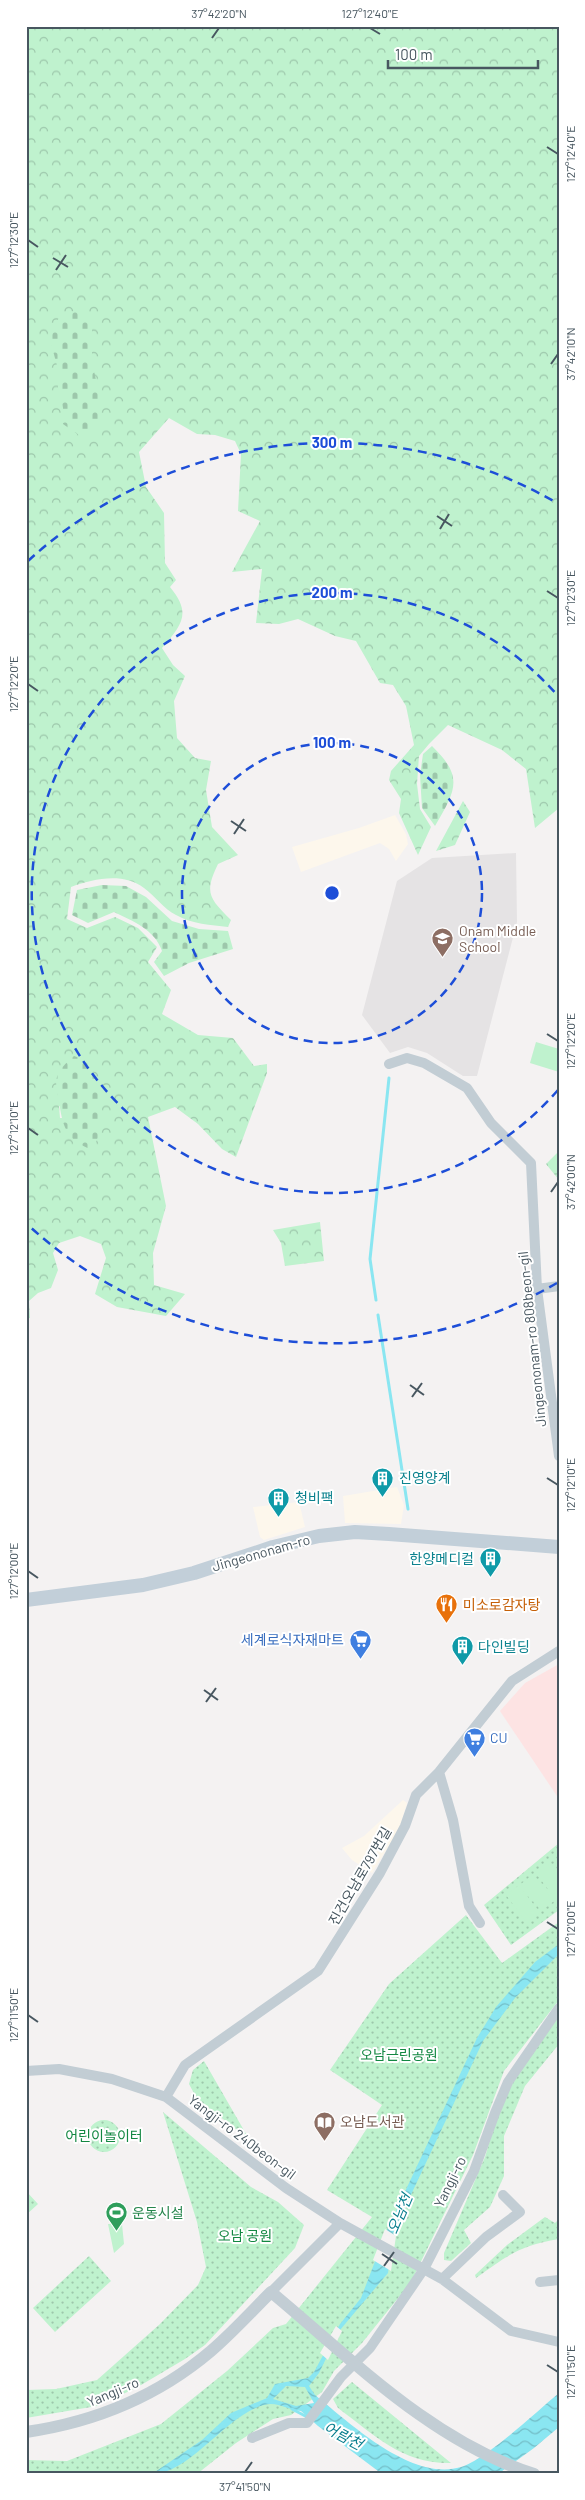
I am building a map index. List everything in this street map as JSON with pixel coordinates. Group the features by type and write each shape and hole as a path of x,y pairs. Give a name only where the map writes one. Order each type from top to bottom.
{"main road":[{"name":"Jingeononam-ro","path":"26,1600 143,1585 194,1573 274,1547 319,1536 355,1532 559,1547"}],"street":[{"name":"Jingeononam-ro 808beon-gil","path":"389,1064 407,1058 424,1063 467,1088 491,1123 531,1163 537,1289 559,1456"},
{"path":"537,1289 559,1286"},
{"name":"진건오남로797번길","path":"166,2096 185,2065 318,1971 380,1873 406,1826 416,1795 439,1772 512,1682 559,1651"},
{"path":"439,1772 453,1820 470,1906 480,1923"},
{"name":"Yangji-ro","path":"252,2438 290,2424 307,2423 328,2393 356,2364 389,2324 424,2269 474,2171 494,2113 508,2082 559,2008"},
{"name":"Yangji-ro 240beon-gil","path":"26,2071 59,2069 112,2079 166,2096 286,2188 357,2232 442,2279 511,2331 559,2342"},
{"path":"442,2279 481,2242 520,2212 503,2195"},
{"path":"340,2222 271,2292 412,2410 469,2446 516,2468 534,2474"},
{"path":"540,2282 559,2280"},
{"name":"Yangji-ro","path":"26,2432 83,2421 113,2412 144,2396 175,2378 211,2350 271,2292"}],"shaded area":[{"path":"395,815 406,834 408,844 396,861 389,849 380,843 301,872 292,847 359,828"},
{"name":"Onam Middle School","path":"516,853 517,922 477,1076 463,1076 427,1053 408,1047 390,1053 362,1015 397,881 432,858"},
{"path":"397,1487 404,1505 401,1524 345,1523 343,1496"},
{"path":"299,1502 305,1527 264,1540 260,1537 253,1507"},
{"path":"559,1664 559,1799 500,1711 525,1683"},
{"path":"403,1800 407,1803 399,1829 372,1873 352,1860 342,1848 364,1836"}],"green space":[{"path":"26,26 559,26 559,808 535,828 526,769 502,750 448,725 419,756 417,784 420,809 431,827 418,855 399,813 401,799 389,780 391,771 414,745 406,706 393,685 380,683 356,641 335,636 298,619 279,624 256,623 262,569 232,572 260,521 238,511 241,454 235,441 215,435 197,434 169,418 139,452 146,487 164,513 165,563 176,580 170,587 177,596 182,612 182,619 179,625 162,648 173,665 185,676 174,701 177,738 195,758 211,761 206,790 212,827 238,855 218,864 210,889 211,895 218,906 231,920 228,927 202,924 182,918 136,883 117,879 98,880 71,887 67,919 87,928 115,917 138,928 157,947 148,962 171,990 162,1014 198,1035 233,1038 254,1066 267,1064 267,1073 236,1157 222,1149 198,1124 175,1107 148,1117 166,1206 153,1253 154,1285 185,1294 166,1316 117,1307 95,1294 106,1258 101,1244 80,1236 59,1243 53,1253 58,1270 51,1288 38,1293 29,1301 30,1318 26,1319 26,523 28,522 26,517","holes":["59,1106 102,1118 60,1118"]},
{"path":"82,311 92,326 92,361 99,395 101,428 83,438 63,424 63,408 58,390 58,369 50,340 61,312"},
{"path":"432,746 442,757 453,775 452,793 435,826 422,808 420,775 423,754"},
{"path":"463,801 470,812 455,845 436,851"},
{"path":"102,885 126,886 146,897 172,921 199,929 228,931 233,949 189,963 164,976 154,962 162,951 159,944 143,927 114,912 88,923 72,915 77,890"},
{"path":"536,1042 559,1049 559,1072 530,1063"},
{"path":"74,1056 88,1061 100,1093 102,1105 101,1129 91,1149 76,1141 67,1131 60,1109 56,1086 57,1077 63,1067"},
{"path":"559,1151 559,1180 546,1164"},
{"path":"320,1222 324,1261 285,1266 281,1243 273,1230"},
{"path":"559,1843 559,1910 511,1945 484,1905"},
{"path":"548,1863 559,1877 559,1898 556,1900 535,1872"},
{"path":"533,1874 554,1901 541,1911 521,1884"},
{"path":"519,1885 540,1913 527,1923 506,1895"},
{"name":"오남근린공원","path":"466,1915 502,1963 559,1922 559,2000 504,2071 473,2155 411,2282 362,2343 334,2371 322,2392 291,2415 273,2419 236,2443 197,2474 26,2474 26,2460 67,2461 161,2424 227,2371 273,2328 286,2324 372,2217 327,2190 382,2105 330,2070 389,1984"},
{"path":"559,2013 559,2044 525,2086 504,2136 504,2176 490,2207 464,2230 471,2243 451,2261 444,2260 444,2253 485,2157 495,2123 512,2083"},
{"path":"204,2061 249,2139 197,2099 189,2084 193,2070"},
{"name":"오남 공원","path":"163,2112 251,2187 278,2202 304,2225 295,2248 205,2345 185,2359 136,2388 97,2406 26,2418 26,2390 56,2389 97,2380 160,2324 198,2285 206,2267 197,2222"},
{"name":"어린이놀이터","path":"104,2120 110,2121 115,2125 119,2130 119,2142 115,2147 110,2151 104,2152 98,2151 93,2147 89,2142 88,2136 89,2130 93,2125 98,2121"},
{"path":"26,2191 38,2204 26,2215"},
{"path":"545,2217 555,2223 559,2219 559,2239 514,2252 476,2278 475,2275 507,2245"},
{"name":"운동시설","path":"108,2224 122,2224 124,2244 114,2253"},
{"path":"89,2256 111,2281 55,2332 33,2308"},
{"path":"352,2382 451,2463 418,2459 404,2453 378,2438 338,2408 333,2399"}],"water":[{"name":"오남천","path":"559,1944 559,1954 515,1998 483,2041 394,2231 388,2273 340,2330 319,2373 309,2386 315,2395 346,2421 383,2448 423,2466 442,2469 461,2467 471,2463 511,2434 559,2393 559,2427 498,2474 382,2474 301,2411 269,2404 250,2411 236,2420 180,2465 152,2474 202,2440 231,2413 267,2398 275,2384 308,2378 314,2372 340,2324 361,2298 387,2230 477,2038 496,2007 535,1962","holes":["286,2386 305,2387 314,2403 296,2406 273,2399"]}],"pier":[{"path":"385,2229 396,2236 391,2271 373,2260"},
{"path":"336,2326 342,2331 328,2360 320,2353"}],"waterway":[{"path":"376,1300 370,1259 389,1078"},
{"path":"378,1315 408,1509"},
{"name":"어람천","path":"292,2409 309,2418"}],"place":[{"name":"Onam Middle School","path":"443,958"},
{"name":"진영양계","path":"383,1497"},
{"name":"청비팩","path":"279,1517"},
{"name":"한양메디컬","path":"490,1578"},
{"name":"미소로감자탕","path":"447,1624"},
{"name":"세계로식자재마트","path":"360,1659"},
{"name":"다인빌딩","path":"462,1666"},
{"name":"CU","path":"474,1757"},
{"name":"오남도서관","path":"324,2141"},
{"name":"운동시설","path":"116,2232"}]}
